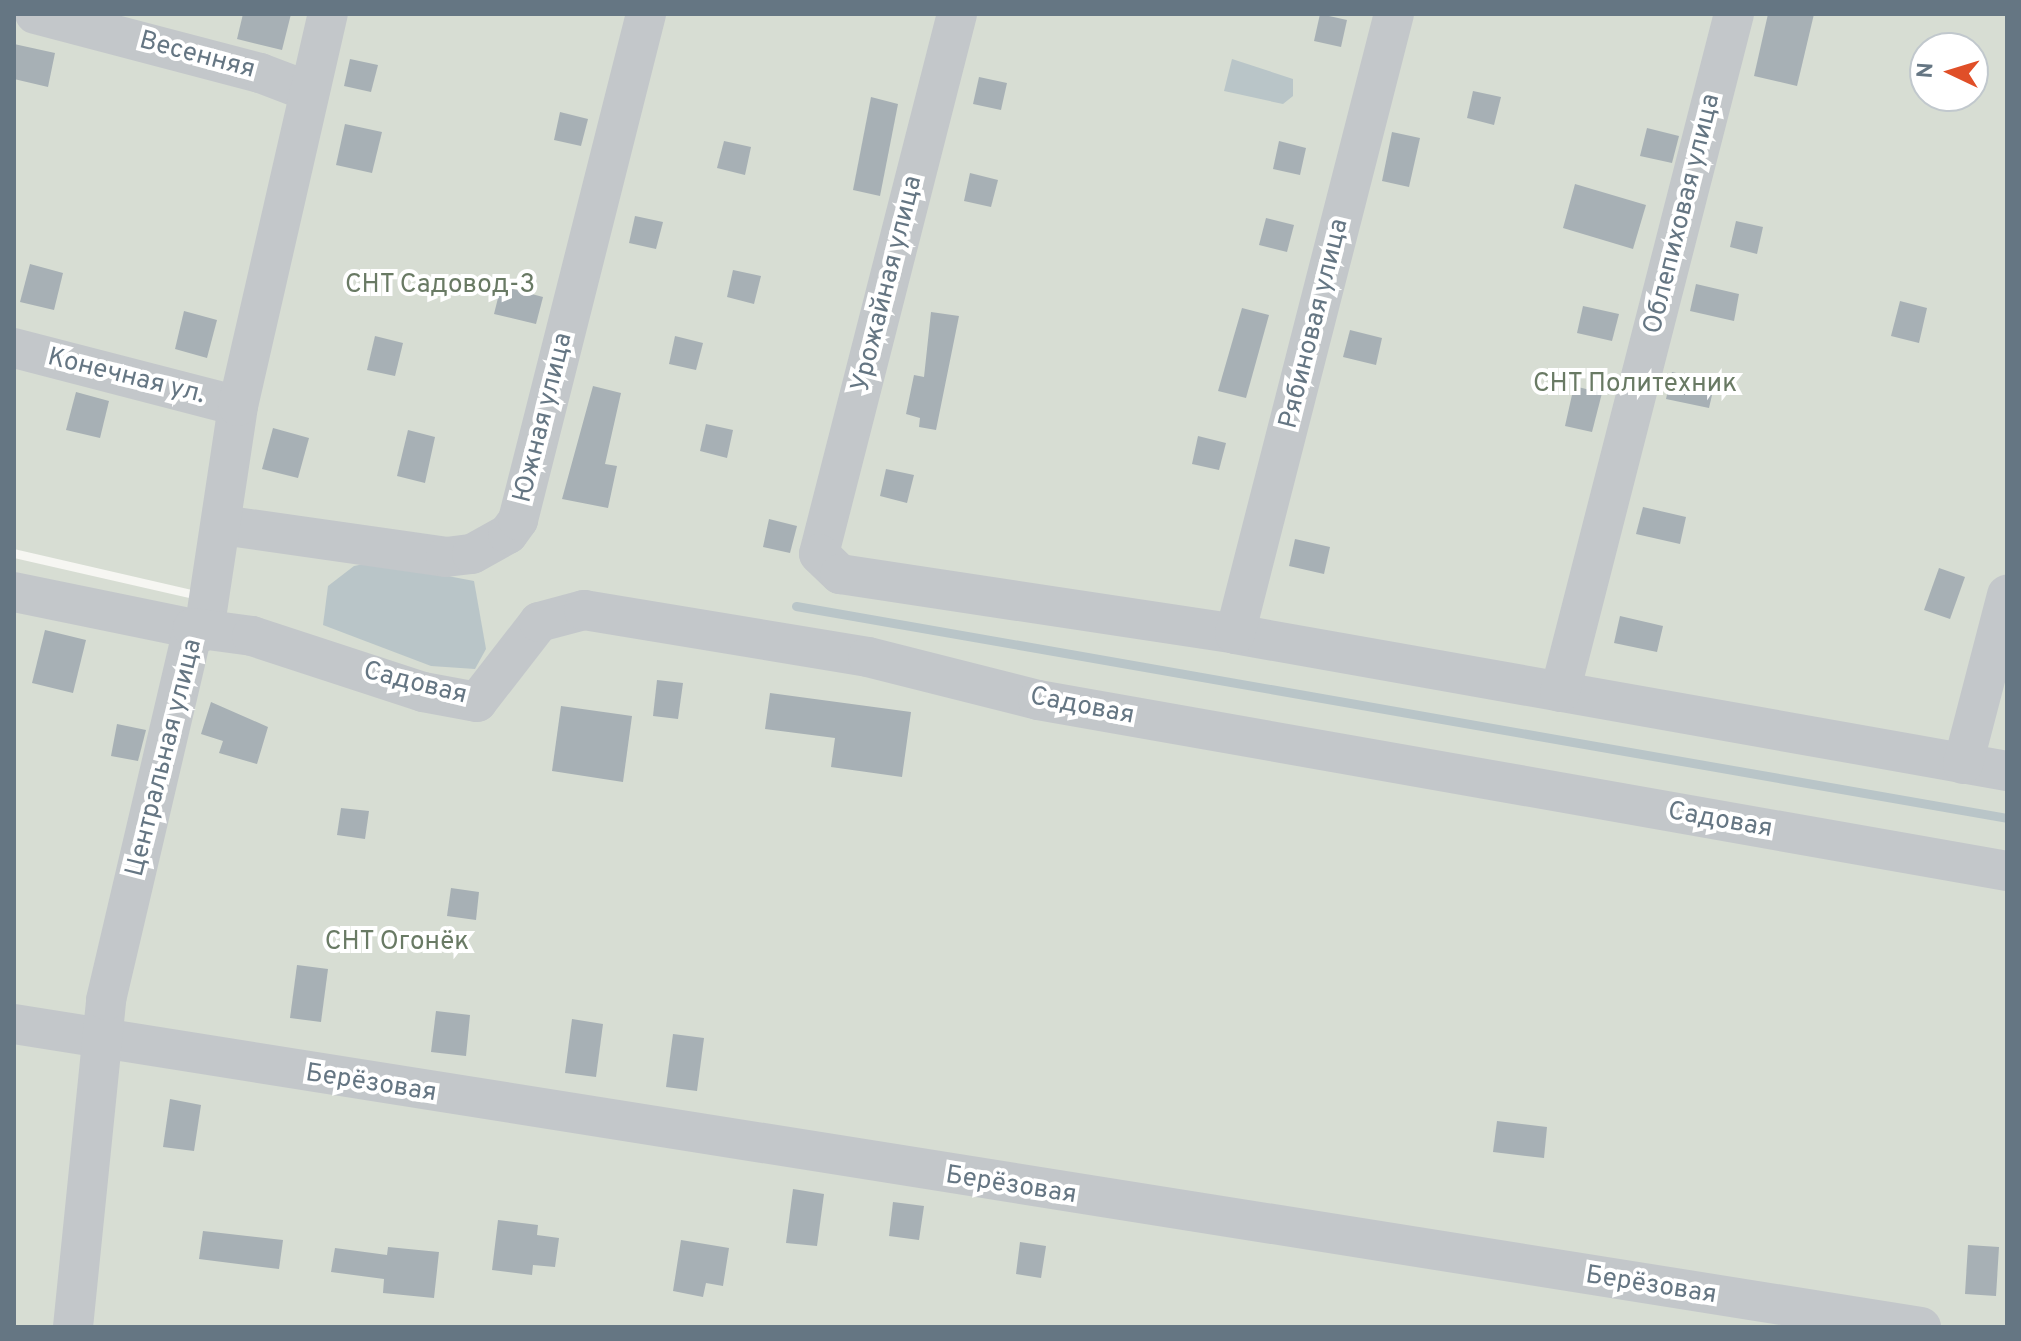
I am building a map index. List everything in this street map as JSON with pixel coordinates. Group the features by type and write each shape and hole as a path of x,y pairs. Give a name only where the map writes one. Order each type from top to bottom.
{"street":[{"name":"Весенняя","path":"35,14 260,73 310,92"},
{"name":"Центральная улица","path":"73,1327 102,1039 222,525 238,406 328,14"},
{"name":"Южная улица","path":"222,525 446,557 472,554 508,534 518,520 646,14"},
{"name":"Урожайная улица","path":"957,14 819,554 840,574 1235,634"},
{"name":"Рябиновая улица","path":"1235,634 1394,14"},
{"name":"Облепиховая улица","path":"1560,692 1734,14"},
{"name":"Конечная ул.","path":"14,348 238,406"},
{"path":"14,592 198,630"},
{"path":"1963,764 2007,595"},
{"name":"Садовая","path":"198,630 252,636 423,692 477,702 539,622 584,610 868,657 1038,700 2007,871"},
{"path":"1235,634 2007,771"},
{"name":"Берёзовая","path":"14,1024 1921,1327"}],"green space":[{"path":"14,14 2007,14 2007,1327 14,1327 14,558 198,600 207,523 192,590 14,549"}],"shaded area":[{"path":"1232,59 1293,79 1293,96 1283,104 1224,91"},
{"path":"374,562 474,581 486,649 475,669 431,666 323,625 328,586 354,566"}],"building":[{"path":"243,14 291,14 282,50 237,39"},
{"path":"1320,14 1347,20 1341,47 1314,41"},
{"path":"1768,14 1814,14 1797,86 1754,76"},
{"path":"14,44 55,53 48,87 14,79"},
{"path":"350,59 378,65 371,92 344,86"},
{"path":"979,77 1007,83 1001,110 973,104"},
{"path":"1473,91 1501,97 1494,125 1467,118"},
{"path":"871,97 898,104 880,196 853,190"},
{"path":"560,112 588,119 581,146 554,140"},
{"path":"345,124 382,132 372,173 336,165"},
{"path":"1647,128 1679,136 1672,163 1640,156"},
{"path":"1392,132 1420,138 1409,187 1382,181"},
{"path":"724,141 751,147 745,175 717,168"},
{"path":"1279,141 1306,148 1300,175 1273,169"},
{"path":"970,173 998,180 991,207 964,201"},
{"path":"1575,184 1646,205 1633,249 1563,228"},
{"path":"635,216 663,222 656,249 629,243"},
{"path":"1266,218 1294,225 1287,252 1259,245"},
{"path":"1736,221 1763,227 1757,254 1730,247"},
{"path":"30,264 63,273 54,310 20,302"},
{"path":"733,270 761,276 754,304 727,297"},
{"path":"1696,284 1739,294 1734,321 1690,311"},
{"path":"501,286 543,297 536,324 494,314"},
{"path":"1900,301 1927,308 1919,343 1891,336"},
{"path":"1583,306 1619,314 1612,341 1577,333"},
{"path":"1242,308 1269,315 1246,398 1218,391"},
{"path":"184,311 217,320 207,358 175,349"},
{"path":"931,312 959,316 936,430 919,427 920,418 906,414 914,375 924,377"},
{"path":"1350,330 1382,338 1376,365 1343,357"},
{"path":"375,336 403,343 395,376 367,370"},
{"path":"675,336 703,343 696,370 669,364"},
{"path":"1672,372 1715,382 1709,408 1666,399"},
{"path":"593,386 621,393 605,464 617,466 608,508 562,499"},
{"path":"1574,386 1602,393 1592,432 1565,426"},
{"path":"76,392 109,401 100,438 66,430"},
{"path":"706,424 733,430 727,458 700,451"},
{"path":"273,428 309,438 298,478 262,469"},
{"path":"408,430 435,437 425,483 397,476"},
{"path":"1198,436 1226,443 1219,470 1192,464"},
{"path":"886,469 914,475 907,503 880,496"},
{"path":"1643,507 1686,517 1680,544 1636,534"},
{"path":"769,519 797,526 790,553 763,547"},
{"path":"1295,539 1330,547 1324,574 1289,566"},
{"path":"1939,568 1965,577 1950,619 1924,610"},
{"path":"1620,616 1663,626 1657,652 1614,643"},
{"path":"45,630 86,640 73,693 32,683"},
{"path":"657,680 683,683 678,719 653,716"},
{"path":"770,693 911,712 902,777 831,767 835,738 765,729"},
{"path":"211,702 268,727 257,764 219,753 223,741 201,734"},
{"path":"561,706 632,716 623,782 552,771"},
{"path":"117,724 146,730 138,761 111,756"},
{"path":"341,808 369,811 365,839 337,835"},
{"path":"451,888 479,892 476,920 447,916"},
{"path":"297,965 328,969 321,1022 290,1018"},
{"path":"436,1011 470,1015 466,1056 431,1052"},
{"path":"572,1019 603,1024 596,1077 565,1073"},
{"path":"673,1034 704,1038 697,1091 666,1087"},
{"path":"170,1099 201,1105 194,1151 163,1147"},
{"path":"1497,1121 1547,1127 1544,1158 1493,1152"},
{"path":"793,1189 824,1194 817,1246 786,1243"},
{"path":"893,1202 924,1206 919,1240 889,1236"},
{"path":"498,1220 538,1225 537,1235 559,1238 555,1267 533,1265 532,1275 492,1270"},
{"path":"203,1231 283,1240 279,1269 199,1259"},
{"path":"681,1240 729,1248 723,1286 706,1283 703,1297 673,1291"},
{"path":"1020,1242 1046,1246 1041,1278 1016,1274"},
{"path":"1968,1245 1999,1247 1996,1296 1965,1294"},
{"path":"388,1247 439,1252 434,1298 383,1293 384,1279 331,1272 335,1248 387,1255"}],"waterway":[{"path":"796,606 2007,818"}],"park label":[{"name":"СНТ Садовод-3","path":"440,286"},
{"name":"СНТ Политехник","path":"1635,385"},
{"name":"СНТ Огонёк","path":"397,943"}]}
